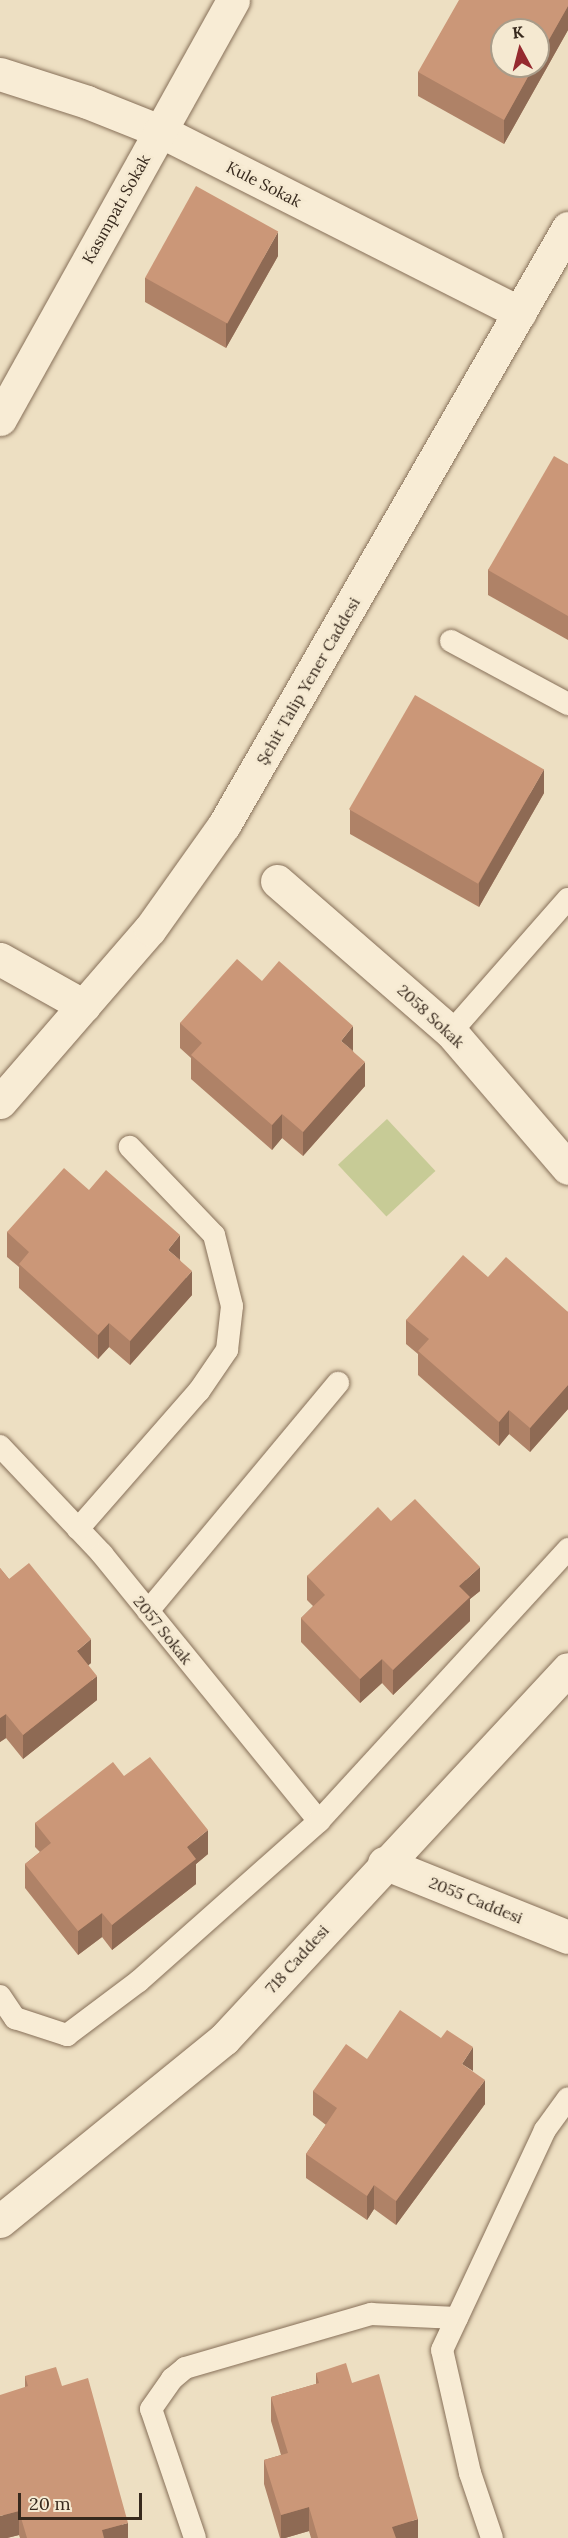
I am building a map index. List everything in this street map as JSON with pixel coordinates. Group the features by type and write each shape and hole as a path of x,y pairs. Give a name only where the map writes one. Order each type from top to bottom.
{"street":[{"name":"Kasımpatı Sokak","path":"0,419 233,0"},
{"name":"Kule Sokak","path":"0,74 87,102 160,131 520,313"},
{"name":"Şehit Talip Yener Caddesi","path":"0,1102 150,929 225,825 568,228"},
{"name":"2058 Sokak","path":"277,881 451,1032 568,1168"},
{"path":"0,959 84,1006"},
{"name":"718 Caddesi","path":"0,2221 224,2039 384,1863 568,1669"},
{"name":"2055 Caddesi","path":"384,1863 568,1937"}],"lane":[{"path":"451,641 568,704"},
{"path":"451,1032 568,898"},
{"path":"78,1529 199,1392 227,1350 232,1306 214,1235 130,1147"},
{"path":"148,1611 338,1383"},
{"name":"2057 Sokak","path":"0,1446 78,1529 148,1611 319,1821"},
{"path":"0,1996 15,2018 67,2035 140,1981 319,1821 568,1549"},
{"path":"492,2538 470,2473 442,2350 545,2130 568,2098"},
{"path":"195,2538 151,2409 172,2379 185,2368 371,2314 457,2318"}],"green space":[{"path":"387,1119 435,1171 386,1217 338,1165"}],"building":[{"path":"459,0 568,0 568,6 550,38 550,18 490,18 490,78 527,78 504,120 418,72"},
{"path":"196,186 278,232 227,323 145,278"},
{"path":"554,456 568,464 568,616 488,570"},
{"path":"415,695 544,769 478,884 349,809"},
{"path":"237,959 262,981 279,961 353,1026 341,1041 365,1062 303,1132 282,1114 272,1125 191,1055 202,1043 180,1023"},
{"path":"64,1168 89,1190 106,1170 180,1235 168,1250 192,1271 130,1341 109,1323 98,1335 19,1264 29,1252 7,1232"},
{"path":"463,1255 488,1277 506,1257 568,1312 568,1385 530,1428 509,1410 499,1422 418,1351 429,1339 406,1320"},
{"path":"415,1499 480,1567 459,1586 470,1597 393,1670 382,1659 360,1679 301,1618 325,1595 307,1576 378,1507 391,1521"},
{"path":"29,1563 91,1639 77,1651 97,1676 23,1735 6,1714 0,1718 0,1568 9,1579"},
{"path":"150,1757 208,1830 187,1847 196,1859 112,1925 102,1913 78,1931 25,1864 51,1843 35,1823 113,1762 124,1776"},
{"path":"400,2010 441,2038 447,2030 473,2047 462,2064 485,2080 396,2201 374,2185 367,2196 306,2154 337,2108 313,2091 346,2044 367,2059"},
{"path":"346,2363 352,2383 379,2374 418,2519 392,2527 396,2538 318,2538 309,2507 281,2515 264,2460 288,2453 271,2397 319,2383 316,2373"},
{"path":"56,2367 62,2386 88,2378 128,2523 102,2530 104,2538 27,2538 19,2511 0,2516 0,2395 28,2386 25,2376"}]}
